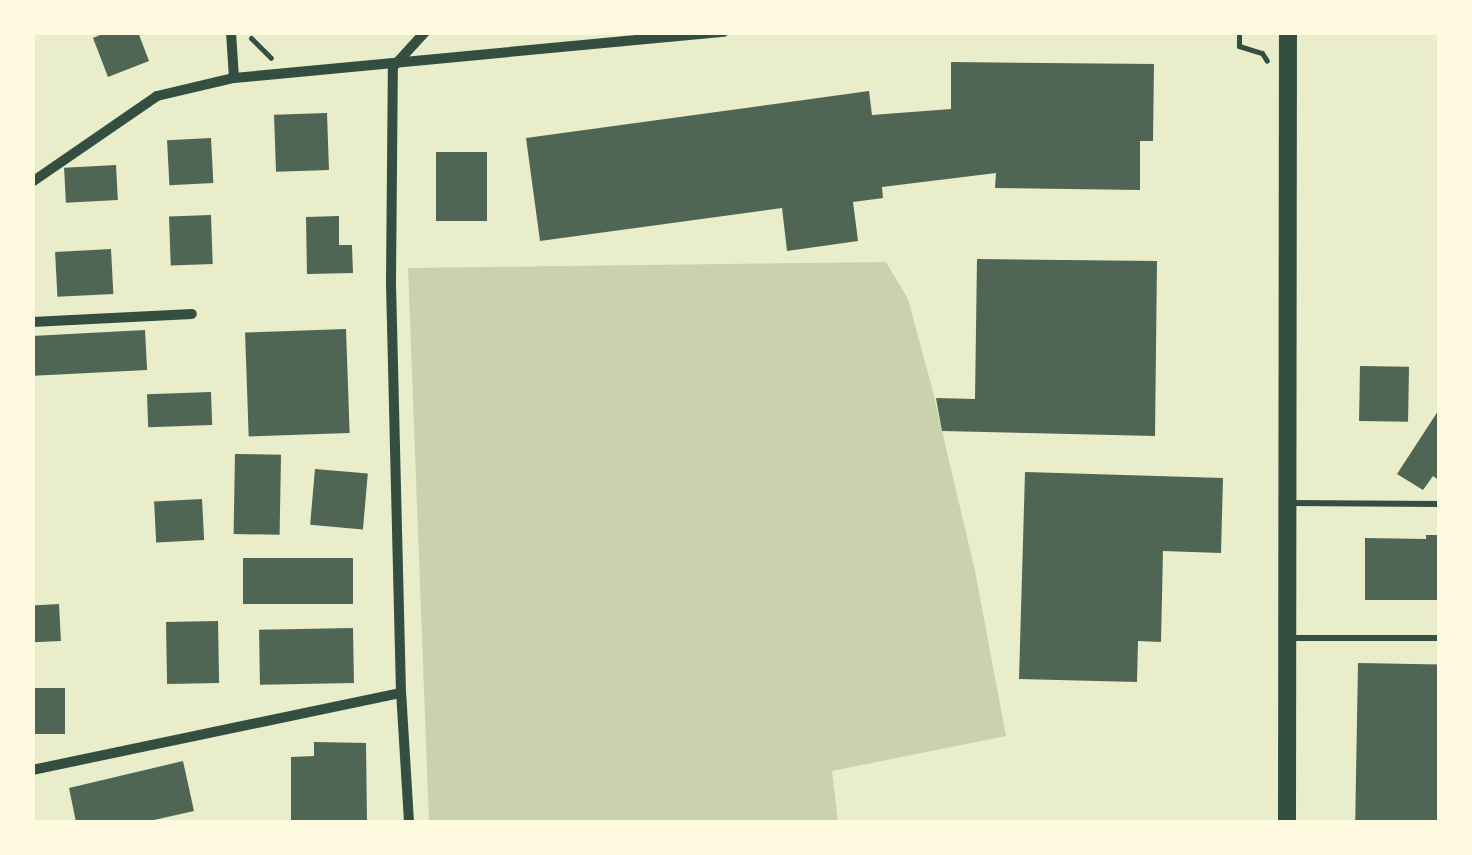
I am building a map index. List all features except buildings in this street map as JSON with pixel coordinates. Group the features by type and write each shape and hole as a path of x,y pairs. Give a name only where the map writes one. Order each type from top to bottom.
{"street":[{"path":"231,32 234,78"},
{"path":"409,822 401,693 392,281 393,66 424,32"},
{"path":"32,182 157,96 234,78 724,32"},
{"path":"1287,822 1288,32"},
{"path":"32,322 192,314"},
{"path":"32,770 401,693"}],"lane":[{"path":"1287,502 1440,504"},
{"path":"1287,638 1440,638"}],"path":[{"path":"249,32 252,42 278,62"},
{"path":"1239,32 1239,42"}],"green space":[{"path":"886,262 908,299 931,384 975,571 1006,736 832,771 838,822 429,822 408,268"}]}
